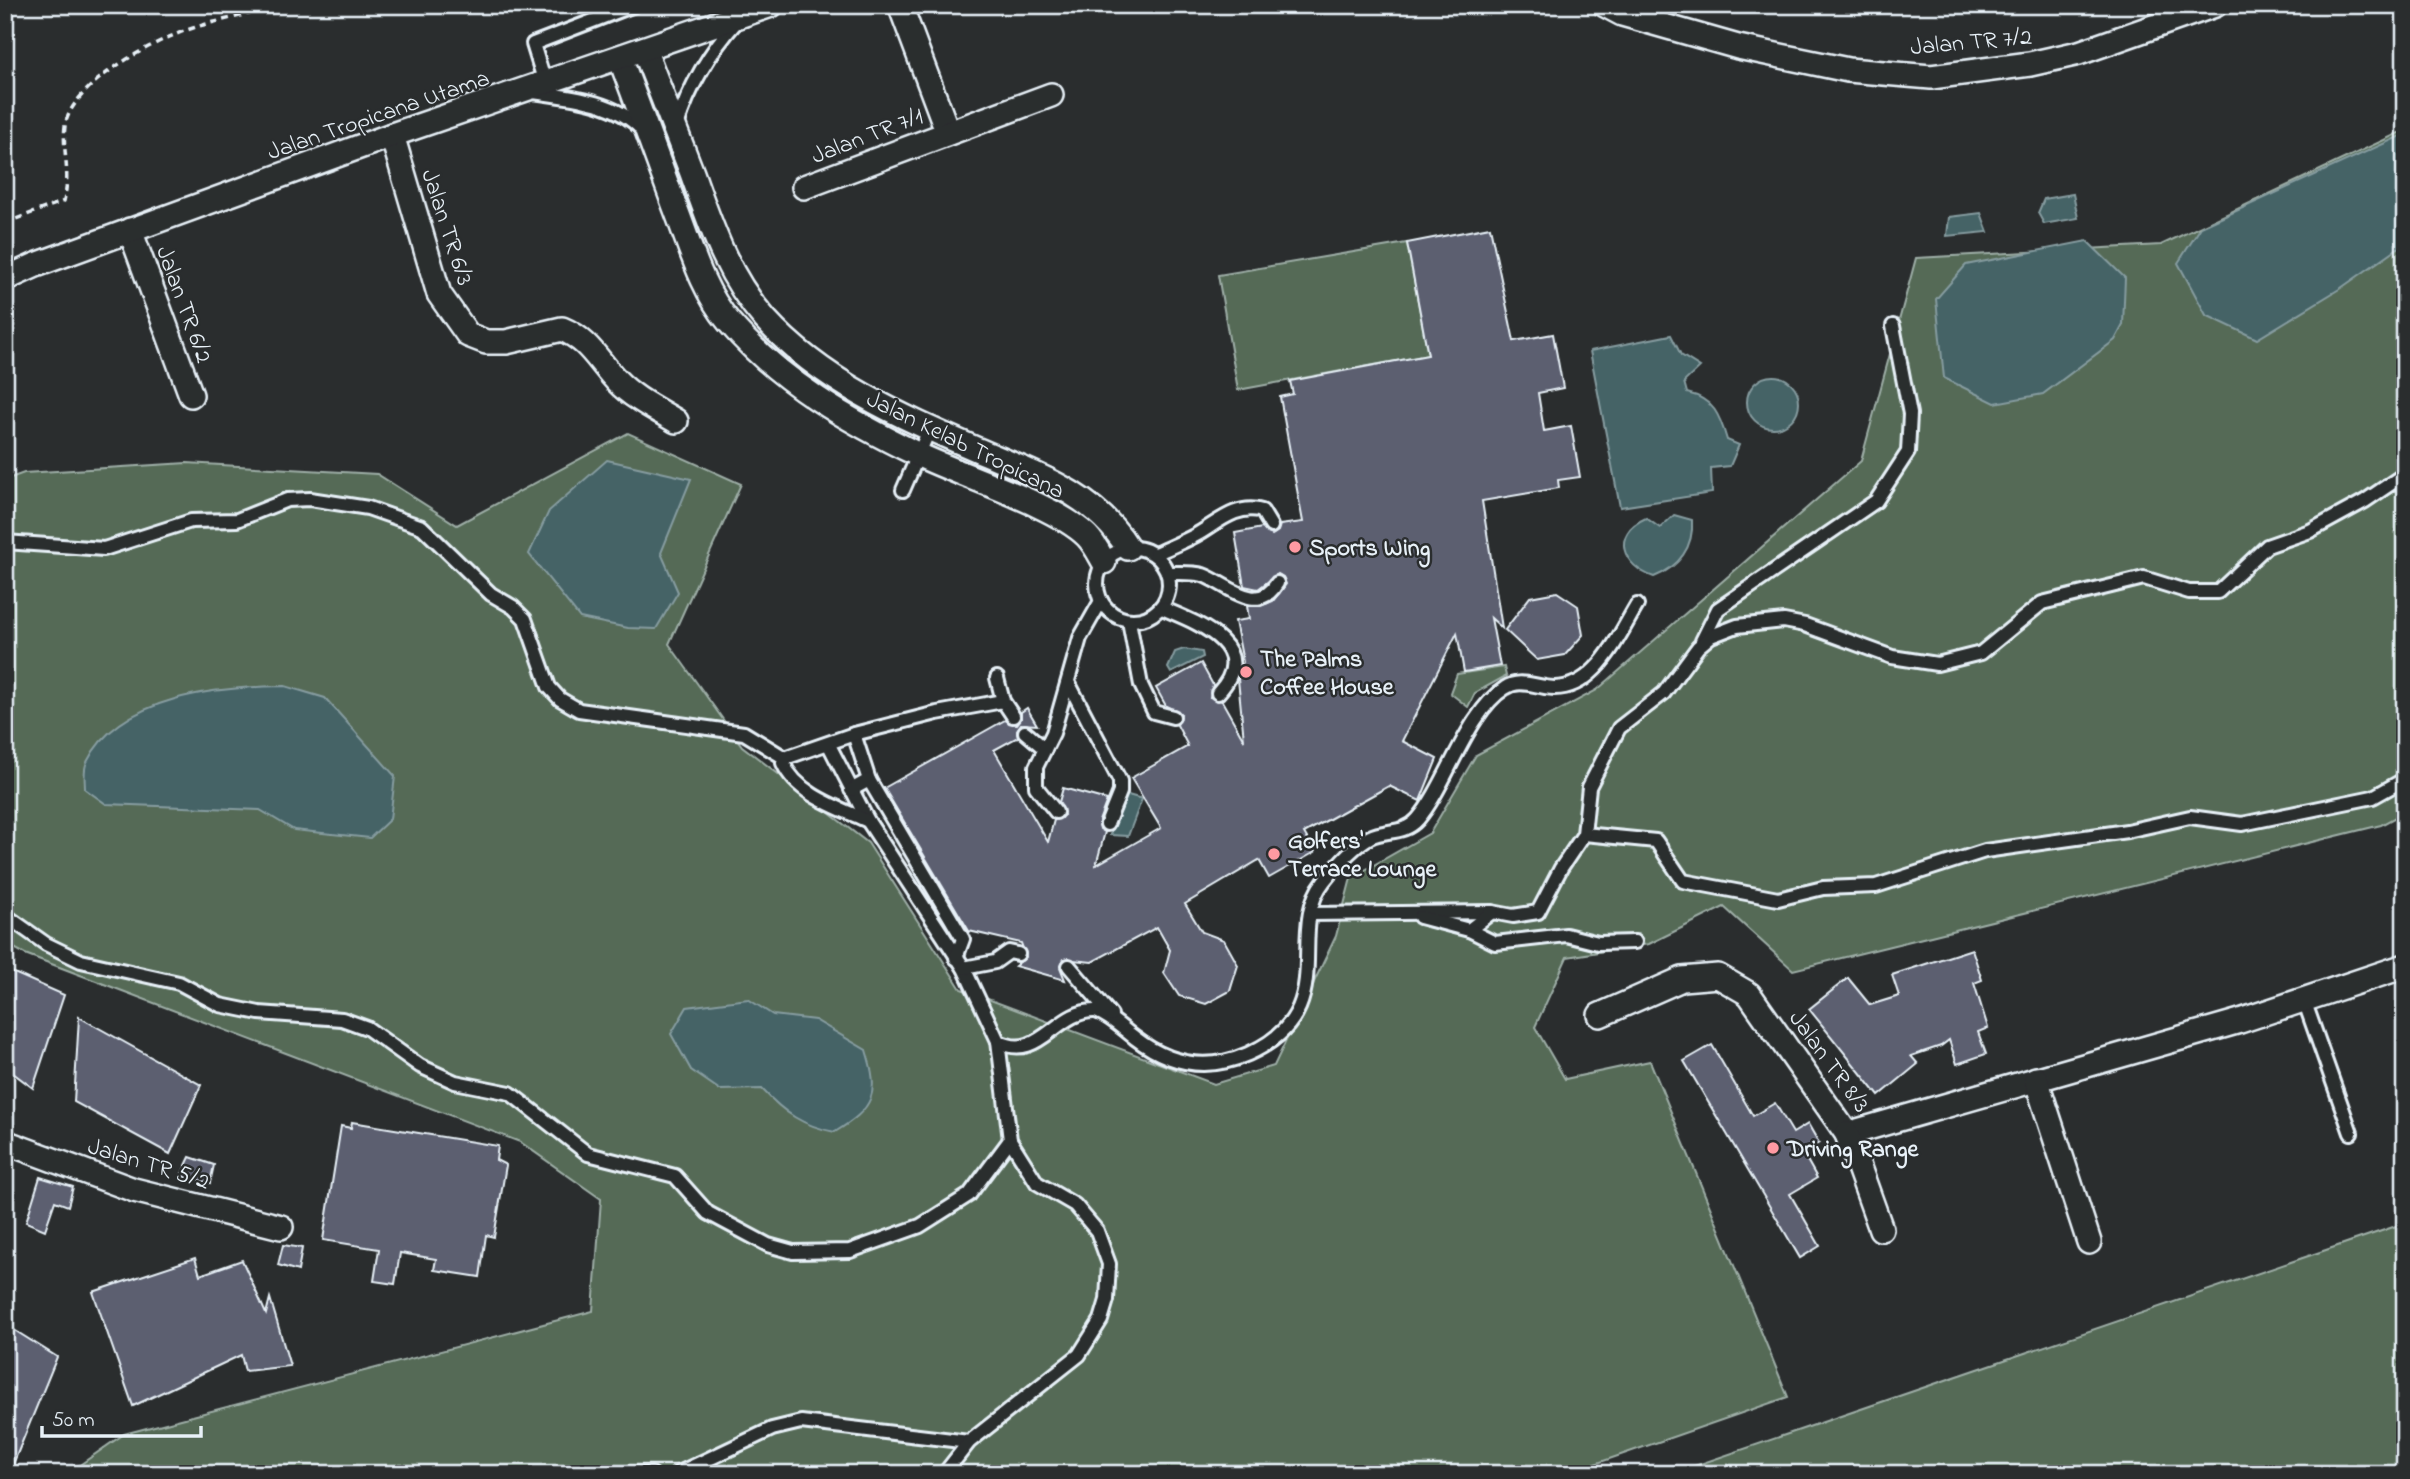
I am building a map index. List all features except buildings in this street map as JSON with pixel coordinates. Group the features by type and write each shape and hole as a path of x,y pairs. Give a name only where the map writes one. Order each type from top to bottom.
{"street":[{"name":"Jalan Tropicana Utama","path":"5,279 130,230 392,135 771,5"},
{"name":"Jalan TR 7/1","path":"900,5 948,132"},
{"name":"Jalan TR 7/2","path":"1605,5 1622,14 1738,47 1847,70 1931,77 2030,64 2079,53 2215,5"},
{"name":"Jalan Kelab Tropicana","path":"644,50 729,270 766,320 799,352 846,386 930,428 1030,471 1075,495 1108,519 1128,548"},
{"name":"Jalan Kelab Tropicana","path":"620,58 702,276 728,321 770,364 801,388 919,455 1065,520 1085,534 1104,562"},
{"name":"Jalan TR 7/1","path":"804,187 1051,95"},
{"name":"Jalan TR 6/3","path":"392,135 439,294 468,335 486,342 506,342 562,328 590,346 616,380 630,393 676,421"},
{"name":"Jalan TR 6/2","path":"130,230 191,395"},
{"name":"Jalan TR 8/3","path":"1600,1015 1682,979 1718,976 1749,994 1846,1134 2240,1021 2405,966"},
{"path":"2036,1079 2089,1242"},
{"path":"1846,1134 1881,1229"},
{"name":"Jalan TR 5/2","path":"5,1142 134,1190 281,1227"}],"lane":[{"path":"634,5 533,44 535,87 608,108 636,123 650,138"},
{"path":"676,130 682,109 697,79 724,35 742,16"},
{"path":"1310,914 1492,912 1513,916 1538,912 1561,868 1584,834 1589,787 1619,728 1664,693 1698,647 1718,609 1876,501 1908,452 1910,414 1893,326"},
{"path":"903,490 930,428"},
{"path":"1698,647 1711,636 1737,626 1784,621 1805,625 1874,652 1915,663 1950,662 1981,653 2042,603 2144,578 2189,592 2218,593 2267,546 2310,531 2365,501 2405,474"},
{"path":"5,542 104,549 191,520 237,520 287,500 310,499 368,508 422,527 484,588 519,613 532,634 542,674 560,699 579,710 744,733 785,758 855,734 937,713 1003,701"},
{"path":"1155,554 1169,573 1168,597 1162,608 1153,615 1129,621 1108,610 1101,601 1097,581 1104,562 1115,553 1128,548 1155,554 1195,535 1224,517 1248,509 1262,511 1271,526"},
{"path":"1169,573 1201,575 1233,593 1252,598 1269,592 1277,583"},
{"path":"1056,812 1042,797 1034,776 1069,684 1080,638 1101,601"},
{"path":"998,1041 1013,1048 1028,1047 1059,1023 1084,1010 1104,1014 1143,1044 1177,1062 1213,1065 1251,1053 1282,1030 1302,1000 1309,972 1310,914 1318,890 1354,850 1370,837 1402,831 1419,818 1474,726 1497,694 1520,682 1558,689 1579,682 1605,657 1637,605"},
{"path":"1162,608 1204,625 1224,642 1231,663 1230,675 1218,693"},
{"path":"1129,621 1146,699 1154,712 1173,717"},
{"path":"997,678 1003,701 1013,716"},
{"path":"1069,684 1120,781 1120,792 1107,824"},
{"path":"1025,732 1045,749"},
{"path":"855,734 869,780 963,939 960,963"},
{"path":"829,745 868,821 960,963 998,1041 1010,1140 1037,1183 1075,1205 1097,1231 1110,1264 1107,1300 1096,1330 1079,1355 969,1442 944,1474"},
{"path":"785,758 783,763 788,772 817,798 868,821"},
{"path":"1584,834 1656,841 1683,881 1778,899 1823,888 1876,886 1985,851 2127,831 2190,817 2242,824 2373,797 2405,779"},
{"path":"851,790 869,780"},
{"path":"1402,912 1469,930 1495,943 1566,935 1598,943 1635,942"},
{"path":"1469,930 1492,912"},
{"path":"5,915 46,944 81,961 180,983 220,1005 259,1013 342,1019 367,1028 420,1066 455,1082 510,1093 588,1154 676,1176 708,1213 768,1245 793,1252 850,1251 919,1226 969,1195 1010,1140"},
{"path":"960,963 995,962 1009,953 1018,954"},
{"path":"1069,965 1120,1027"},
{"path":"2304,1000 2351,1133"},
{"path":"677,1474 772,1429 801,1422 969,1442"},
{"path":"618,1474 652,1474"}],"path":[{"path":"5,223 65,201 69,178 65,127 71,109 102,76 163,40 194,27 246,17 276,5"}],"green space":[{"path":"2405,130 2405,812 2381,825 1793,970 1724,907 1649,944 1567,957 1535,1027 1565,1079 1650,1061 1788,1397 1566,1474 67,1474 124,1434 593,1311 601,1199 520,1142 25,954 5,943 5,480 24,473 187,463 377,474 457,525 628,433 741,484 669,644 742,746 868,843 961,989 1214,1084 1274,1066 1336,936 1351,878 1430,833 1476,755 1597,690 1861,461 1916,258 2161,245"},
{"path":"1407,243 1428,355 1238,390 1218,275"},
{"path":"1504,667 1506,676 1475,693 1468,707 1450,693 1457,674"},
{"path":"2405,1223 2405,1474 1671,1474"}],"water":[{"path":"2405,134 2405,243 2341,288 2257,339 2206,315 2178,263 2201,227"},
{"path":"2073,194 2078,218 2044,224 2038,213 2044,199"},
{"path":"1981,213 1988,232 1947,236 1949,217"},
{"path":"2087,241 2125,278 2123,325 2115,340 2043,394 1995,403 1944,378 1936,299 1966,265"},
{"path":"1671,335 1681,355 1700,367 1684,382 1687,393 1710,404 1722,423 1727,440 1739,445 1730,466 1711,468 1712,493 1620,507 1590,351"},
{"path":"1773,376 1783,378 1791,384 1797,392 1797,412 1791,420 1783,426 1773,428 1763,426 1755,420 1749,412 1747,402 1749,392 1755,384 1763,378"},
{"path":"607,460 691,479 661,553 678,592 656,629 628,628 580,618 529,554 549,511"},
{"path":"1674,515 1692,520 1690,539 1678,562 1654,577 1643,572 1628,558 1624,541 1628,532 1646,518 1660,528"},
{"path":"1184,649 1202,652 1203,657 1171,673 1168,668 1175,652"},
{"path":"285,686 325,698 395,776 390,819 370,838 294,830 260,810 106,804 85,789 86,765 102,740 123,722 147,709 202,693"},
{"path":"1121,793 1142,799 1128,836 1110,835"},
{"path":"748,999 773,1015 815,1020 866,1050 873,1089 866,1107 835,1132 813,1126 795,1117 762,1089 720,1090 691,1070 671,1034 687,1007"}],"place":[{"name":"Sports Wing","path":"1295,547"},
{"name":"The Palms Coffee House","path":"1246,672"},
{"name":"Golfers' Terrace Lounge","path":"1274,854"},
{"name":"Driving Range","path":"1773,1148"}]}
